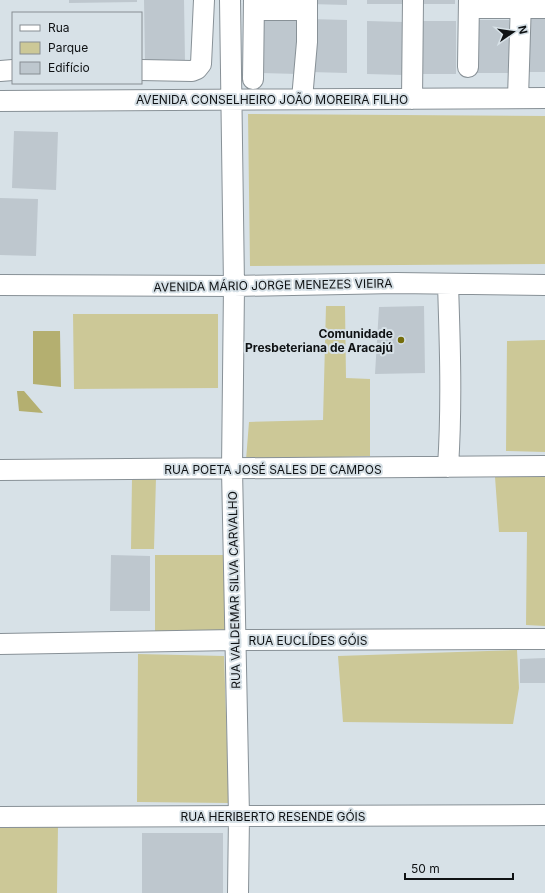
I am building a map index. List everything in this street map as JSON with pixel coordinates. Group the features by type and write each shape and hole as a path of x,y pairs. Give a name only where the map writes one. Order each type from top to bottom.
{"street":[{"path":"142,70 192,71 197,69 202,64 204,0"},
{"name":"RUA VALDEMAR SILVA CARVALHO","path":"230,0 234,286 232,469 239,816 238,893"},
{"path":"412,99 413,0"},
{"path":"468,67 469,4 521,4 545,8"},
{"path":"518,98 521,4"},
{"path":"254,79 254,5 307,5 307,42 302,99"},
{"path":"0,71 12,70"},
{"name":"AVENIDA CONSELHEIRO JOÃO MOREIRA FILHO","path":"0,101 60,92 231,100 545,98"},
{"name":"AVENIDA MÁRIO JORGE MENEZES VIEIRA","path":"0,285 234,286 396,283 545,285"},
{"path":"448,284 451,372 448,467"},
{"name":"RUA POETA JOSÉ SALES DE CAMPOS","path":"0,470 545,466"},
{"name":"RUA EUCLÍDES GÓIS","path":"0,644 235,640 545,639"},
{"name":"RUA HERIBERTO RESENDE GÓIS","path":"0,817 545,815"}],"green space":[{"path":"248,114 545,116 545,264 250,266"},
{"path":"326,306 345,306 346,378 370,379 370,456 246,460 249,422 323,420"},
{"path":"73,314 218,314 218,388 74,389"},
{"path":"545,340 545,452 506,451 507,341"},
{"path":"545,476 545,626 526,625 527,532 499,532 495,477"},
{"path":"132,478 156,478 154,549 131,549"},
{"path":"155,555 226,555 226,632 155,632"},
{"path":"517,650 519,688 513,724 343,722 338,656"},
{"path":"138,654 224,656 229,803 137,802"},
{"path":"0,826 58,826 57,893 0,893"}],"shaded area":[{"path":"33,331 60,331 61,387 33,384"},
{"path":"17,391 24,391 43,413 19,411"}],"building":[{"path":"69,0 137,0 137,2 69,3"},
{"path":"144,0 184,0 185,61 145,61"},
{"path":"310,0 347,0 347,5 310,4"},
{"path":"367,0 404,0 404,4 367,4"},
{"path":"418,0 455,0 455,4 418,4"},
{"path":"310,19 347,20 347,73 310,72"},
{"path":"523,19 545,19 545,72 523,72"},
{"path":"261,20 298,21 298,74 261,73"},
{"path":"472,20 509,20 509,73 472,73"},
{"path":"367,21 404,22 404,75 367,74"},
{"path":"419,21 456,21 456,74 419,74"},
{"path":"14,131 58,132 56,190 12,188"},
{"path":"0,198 38,199 36,256 0,255"},
{"name":"Comunidade Presbeteriana de Aracajú","path":"424,306 425,373 375,374 379,307"},
{"path":"111,555 150,556 150,611 110,611"},
{"path":"545,658 545,683 520,683 520,659"},
{"path":"142,833 223,833 223,893 142,893"}],"place":[{"name":"Comunidade Presbeteriana de Aracajú","path":"401,340"}]}
